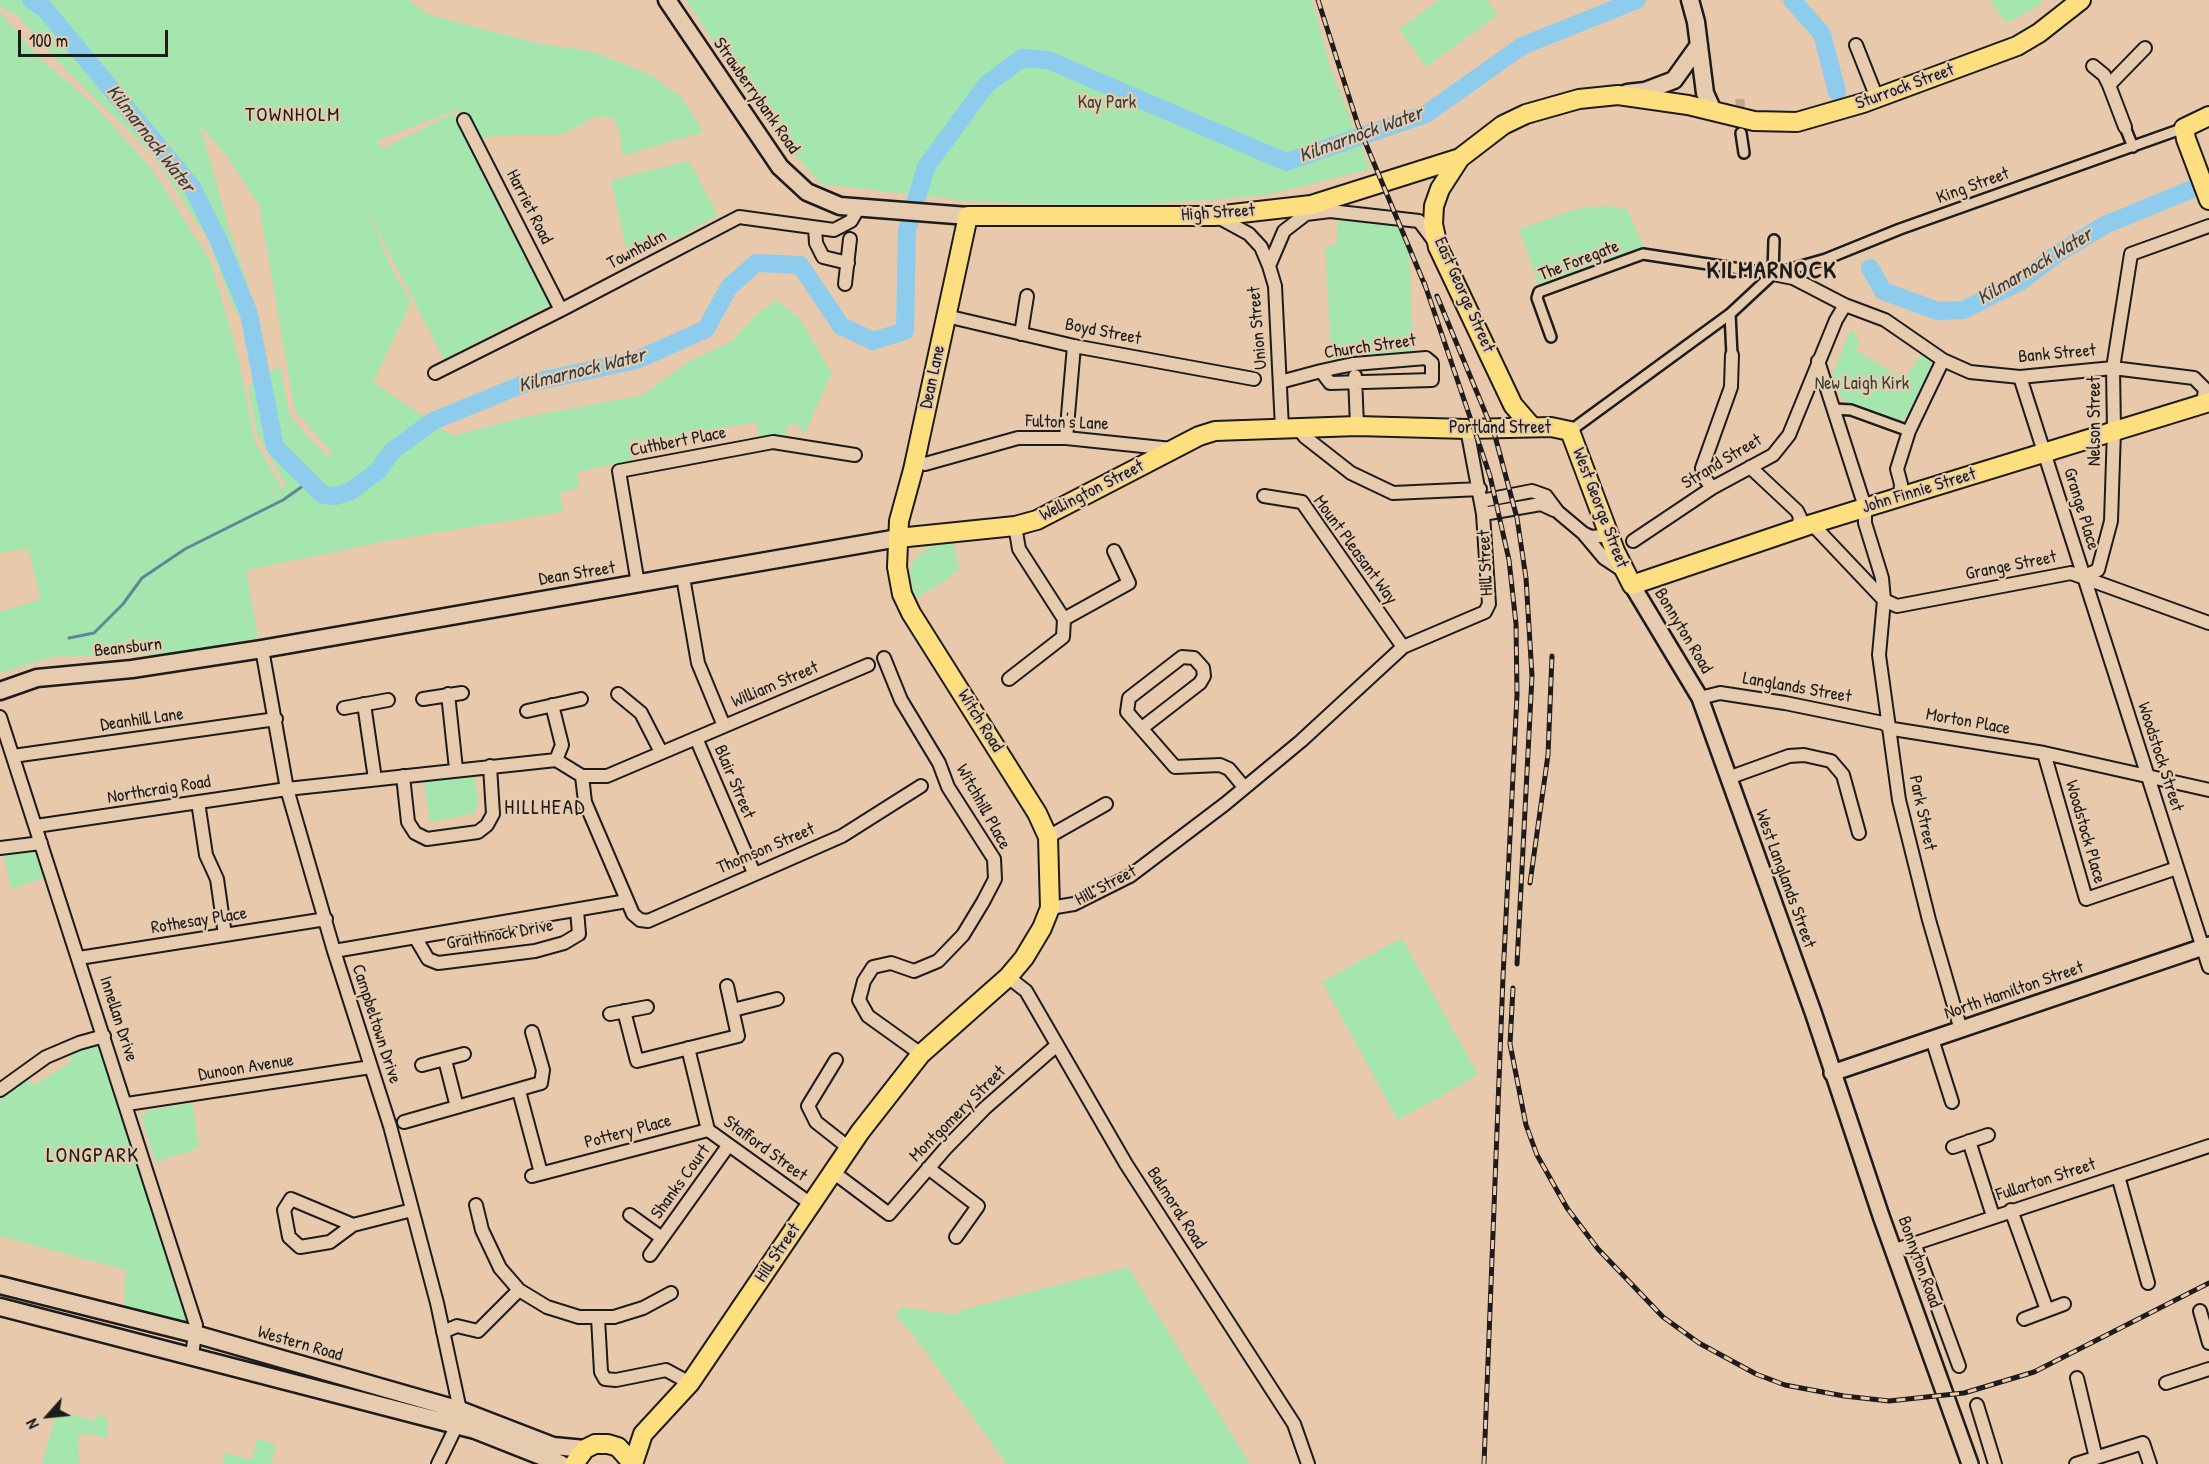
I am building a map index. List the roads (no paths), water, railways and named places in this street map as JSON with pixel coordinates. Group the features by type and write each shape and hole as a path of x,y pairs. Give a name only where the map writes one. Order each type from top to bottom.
{"main road":[{"name":"Strawberrybank Road","path":"667,0 780,167 807,192 840,206 968,216"},
{"path":"1690,0 1705,93 1713,111"},
{"name":"Sturrock Street","path":"1460,158 1503,125 1526,114 1579,99 1618,94 1713,111 1754,121 1797,122 1877,98 2017,46 2039,33 2081,0"},
{"path":"1618,94 1645,91 1674,80 1699,45"},
{"path":"2209,116 2184,128 2209,199"},
{"name":"High Street","path":"968,216 1215,216 1311,204 1460,158"},
{"name":"East George Street","path":"1460,158 1440,189 1434,206 1433,224 1438,247 1513,405 1532,427"},
{"name":"Dean Lane","path":"898,538 899,521 968,216"},
{"name":"John Finnie Street","path":"1627,578 2206,403"},
{"name":"Portland Street","path":"1289,428 1551,427 1570,431"},
{"name":"Wellington Street","path":"898,538 1015,526 1037,520 1173,449 1215,431 1289,428"},
{"name":"West George Street","path":"1570,431 1627,578"},
{"path":"897,567 916,546 937,534"},
{"name":"Witch Road","path":"898,538 897,567 902,594 911,613 1037,813 1048,837 1050,909"},
{"name":"Dean Street","path":"262,649 898,538"},
{"name":"Beansburn","path":"0,691 37,678 132,669 262,649"},
{"name":"Hill Street","path":"633,1464 643,1434 690,1383 849,1148 921,1054 1008,977 1024,958 1042,928 1050,909"},
{"name":"Western Road","path":"0,1285 195,1334 553,1446 585,1449"},
{"name":"Western Road","path":"0,1307 192,1356 452,1416 561,1464"},
{"path":"574,1464 585,1449 595,1444 608,1444 643,1434"},
{"path":"608,1444 618,1447 633,1464"}],"street":[{"path":"1856,45 1877,98"},
{"path":"2109,85 2145,48"},
{"path":"2093,66 2104,75 2109,85 2133,147"},
{"name":"Harriet Road","path":"464,120 561,310"},
{"name":"King Street","path":"1773,274 1826,259 1900,229 2184,128"},
{"path":"1741,133 1744,153"},
{"name":"Townholm","path":"435,373 739,217 834,230 851,221 859,207"},
{"path":"1269,266 1284,231 1306,214 1330,211 1419,221 1438,247"},
{"name":"Union Street","path":"1215,216 1249,234 1261,247 1269,266 1275,286 1280,382 1289,428"},
{"name":"Nelson Street","path":"2082,577 2098,570 2111,521 2114,430 2113,368 2131,254 2209,226"},
{"path":"815,228 816,243 823,257 848,263"},
{"path":"846,284 850,239"},
{"path":"1773,274 1774,240"},
{"name":"The Foregate","path":"1551,337 1537,298 1539,292 1643,254 1773,274"},
{"name":"Bank Street","path":"1773,274 1793,278 1845,305 1885,320 1943,360 1970,372 2020,377 2113,368 2194,378 2205,389 2206,403"},
{"name":"Portland Street","path":"1570,431 1730,314 1773,274"},
{"path":"1021,334 1027,296"},
{"name":"Strand Street","path":"1633,541 1712,488 1773,455 1790,435 1812,383 1818,361 1845,305"},
{"path":"1712,488 1704,477 1702,468 1731,387 1730,314"},
{"name":"Boyd Street","path":"946,316 1074,346 1254,379"},
{"path":"1066,438 1074,346"},
{"name":"Church Street","path":"1280,382 1354,365 1430,359 1432,380 1355,382"},
{"path":"1900,497 1901,484 1897,469 1909,431 1943,360"},
{"name":"Park Street","path":"1818,361 1866,507 1865,523 1882,578 1884,600 1879,655 1899,800 1929,920 1961,1030"},
{"path":"1354,365 1357,426"},
{"path":"1321,371 1330,383 1355,382"},
{"name":"Grange Place","path":"2020,377 2082,577"},
{"path":"1834,409 1851,410 1909,431"},
{"path":"1289,428 1305,437 1351,473 1393,493 1480,495 1532,491 1546,496 1558,512 1583,533 1604,558 1627,578"},
{"name":"Hill Street","path":"1050,909 1074,904 1130,876 1301,741 1403,647 1485,612 1489,604 1483,514 1467,429"},
{"name":"Fulton's Lane","path":"925,464 1018,438 1066,438 1173,449"},
{"name":"Cuthbert Place","path":"638,584 619,471 773,442 855,455"},
{"path":"1750,467 1797,511 1805,526 1884,600"},
{"name":"Mount Pleasant Way","path":"1264,496 1302,502 1403,647"},
{"path":"1483,514 1540,504 1558,512"},
{"path":"1009,679 1063,637 1064,619 1018,549 1015,526"},
{"path":"1583,533 1592,537 1600,536 1607,530"},
{"path":"1064,619 1129,583 1114,551"},
{"name":"Grange Street","path":"1884,600 1898,606 2071,573 2209,623"},
{"path":"683,577 698,663 724,726"},
{"name":"Woodstock Street","path":"2082,577 2177,868 2206,946 2209,967"},
{"name":"Bonnyton Road","path":"1627,578 1700,698"},
{"name":"Campbeltown Drive","path":"262,649 287,789 334,951 390,1126 443,1332 452,1416"},
{"path":"1142,728 1200,683 1204,676 1203,668 1194,658 1182,657 1129,698 1127,712 1175,767 1220,765 1229,769 1244,787"},
{"name":"Witchhill Place","path":"884,658 901,700 939,763 948,787 994,859 995,879 983,902 963,935 938,961 914,971 891,963 873,967 864,981 860,1000 868,1016 921,1054"},
{"name":"William Street","path":"582,776 608,776 868,665"},
{"path":"423,699 462,693"},
{"name":"Langlands Street","path":"1700,698 1720,693 1888,726"},
{"path":"448,694 456,769"},
{"path":"618,694 641,712 661,752"},
{"name":"West Langlands Street","path":"1700,698 1813,1012 1832,1073"},
{"path":"527,711 581,699"},
{"path":"344,708 388,700"},
{"path":"364,704 375,779"},
{"path":"552,705 562,745 556,760 582,776 585,802 627,901"},
{"name":"Innellan Drive","path":"0,717 127,1104 196,1325 192,1356"},
{"name":"Deanhill Lane","path":"13,756 276,718"},
{"name":"Morton Place","path":"1888,726 1893,729 2044,753 2209,790"},
{"name":"Blair Street","path":"696,738 754,873"},
{"name":"Woodstock Place","path":"2044,753 2086,899 2177,868"},
{"path":"1728,778 1789,756 1804,755 1831,761 1843,775 1859,833"},
{"name":"Northcraig Road","path":"36,826 287,789 556,760"},
{"path":"403,776 408,822 415,833 427,839 478,832 487,825 493,814 490,766"},
{"name":"Thomson Street","path":"627,901 633,914 640,920 648,921 842,836 921,786"},
{"path":"198,802 206,855 217,879 225,935"},
{"path":"1048,837 1106,804"},
{"path":"0,848 41,843"},
{"name":"Graithnock Drive","path":"334,951 627,901"},
{"name":"Graithnock Drive","path":"416,937 428,959 438,963 535,951 564,943 579,934 577,910"},
{"name":"Rothesay Place","path":"79,958 326,919"},
{"name":"North Hamilton Street","path":"1832,1073 2206,946"},
{"name":"Balmoral Road","path":"1008,977 1026,991 1126,1164 1294,1424 1308,1464"},
{"path":"624,1011 637,1061 738,1036 727,986"},
{"path":"733,1010 777,999"},
{"path":"610,1014 647,1007"},
{"path":"404,1122 542,1083 543,1070 532,1032"},
{"path":"0,1090 46,1057 79,1043 104,1036"},
{"path":"1932,1039 1952,1102"},
{"name":"Montgomery Street","path":"833,1172 889,1214 928,1168 985,1108 1057,1045"},
{"name":"Stafford Street","path":"688,1048 708,1130 811,1204"},
{"path":"422,1065 464,1054"},
{"path":"445,1060 458,1107"},
{"path":"836,1060 808,1106 816,1122 849,1148"},
{"name":"Dunoon Avenue","path":"127,1104 371,1067"},
{"name":"Bonnyton Road","path":"1832,1073 1970,1464"},
{"name":"Pottery Place","path":"519,1091 537,1174 708,1130"},
{"path":"1953,1147 1988,1135"},
{"path":"1969,1141 1993,1216"},
{"name":"Shanks Court","path":"650,1255 728,1146"},
{"name":"Fullarton Street","path":"1895,1251 1993,1216 2209,1146"},
{"path":"928,1168 978,1206 956,1236"},
{"path":"2118,1176 2148,1283"},
{"path":"353,1225 291,1199 284,1210 289,1237 300,1247 330,1242 353,1225 412,1210"},
{"path":"476,1205 490,1249 500,1268 519,1290 535,1301 562,1313 598,1318 632,1312 671,1293"},
{"path":"2011,1210 2047,1310"},
{"name":"Shanks Court","path":"630,1215 662,1238"},
{"path":"1914,1243 1959,1366"},
{"path":"443,1332 457,1326 478,1331 519,1290"},
{"path":"2024,1319 2064,1304"},
{"path":"2200,1311 2209,1343"},
{"path":"598,1318 601,1372 605,1378 616,1380 666,1370 690,1383"},
{"path":"2166,1383 2209,1369"},
{"path":"2077,1378 2096,1458"},
{"path":"1977,1405 1995,1464"},
{"path":"438,1464 452,1416"},
{"path":"2076,1464 2143,1443 2150,1464"}],"waterway":[{"name":"Kilmarnock Water","path":"31,0 44,8 192,187 219,241 249,314 275,447 323,495 336,496 351,491 378,471 392,451 433,421 521,385 637,360 706,329 729,287 756,263 800,265 841,326 873,341 905,331 907,230 926,167 986,85 1022,58 1048,60 1286,162 1426,114 1522,46 1637,0"},
{"name":"Kilmarnock Water","path":"1792,0 1822,34 1837,92"},
{"name":"Kilmarnock Water","path":"1870,268 1883,291 1938,311 1963,310 2021,281 2057,254 2105,225 2209,182"},
{"path":"69,638 94,633 123,604 142,578 185,549 283,500 310,481"}],"tunnel":[{"path":"1740,99 1741,133"}],"railway":[{"path":"1318,0 1358,125 1426,288"},
{"path":"1424,282 1490,476 1509,560 1516,624 1517,695 1503,977 1484,1464"},
{"path":"1437,296 1495,436 1517,518 1526,578 1532,676 1517,964"},
{"path":"1530,883 1548,755 1552,656"},
{"path":"1513,988 1510,1044 1526,1125 1537,1155 1567,1208 1598,1249 1663,1317 1699,1343 1756,1374 1785,1385 1844,1396 1889,1401 1964,1393 2034,1372 2209,1283"}],"district":[{"name":"TOWNHOLM","path":"293,116"},
{"name":"KILMARNOCK","path":"1772,272"},
{"name":"HILLHEAD","path":"545,808"},
{"name":"LONGPARK","path":"93,1156"}],"park label":[{"name":"Kay Park","path":"1107,103"},
{"name":"New Laigh Kirk","path":"1862,384"}]}
